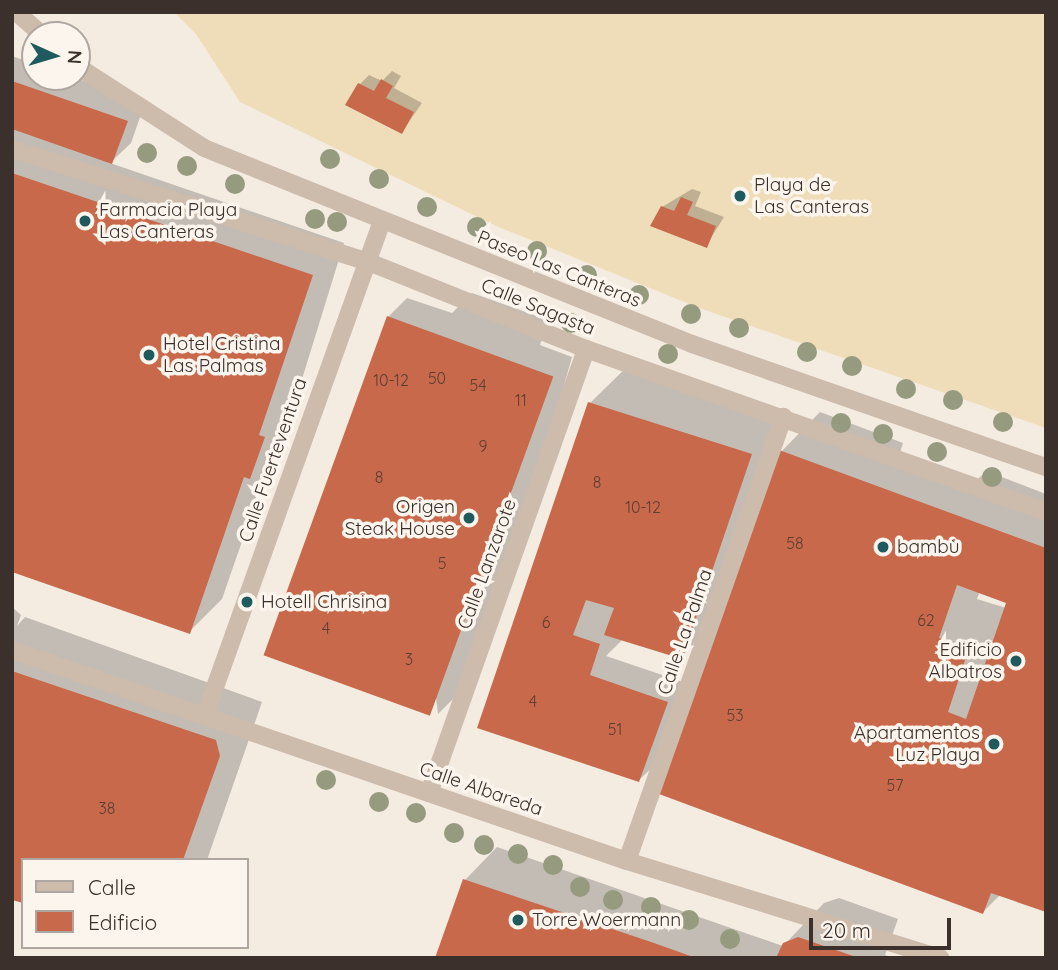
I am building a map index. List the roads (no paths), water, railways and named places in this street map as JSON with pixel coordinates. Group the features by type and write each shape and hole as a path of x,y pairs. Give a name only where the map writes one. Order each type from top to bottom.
{"street":[{"name":"Paseo Las Canteras","path":"91,75 204,148 692,344 1046,467"},
{"name":"Calle Sagasta","path":"12,149 366,261 586,349 1046,512"},
{"name":"Calle Fuerteventura","path":"205,715 382,220"},
{"name":"Calle Lanzarote","path":"429,793 586,349"},
{"name":"Calle La Palma","path":"627,861 783,417"},
{"name":"Calle Albareda","path":"12,650 627,861 940,958"}],"place":[{"name":"Playa de Las Canteras","path":"740,196"},
{"name":"Farmacia Playa Las Canteras","path":"85,221"},
{"name":"Hotel Cristina Las Palmas","path":"149,355"},
{"name":"Origen Steak House","path":"469,518"},
{"name":"bambù","path":"883,547"},
{"name":"Hotell Chrisina","path":"247,602"},
{"name":"Edificio Albatros","path":"1016,661"},
{"name":"Apartamentos Luz Playa","path":"994,744"},
{"name":"Torre Woermann","path":"518,920"}]}
